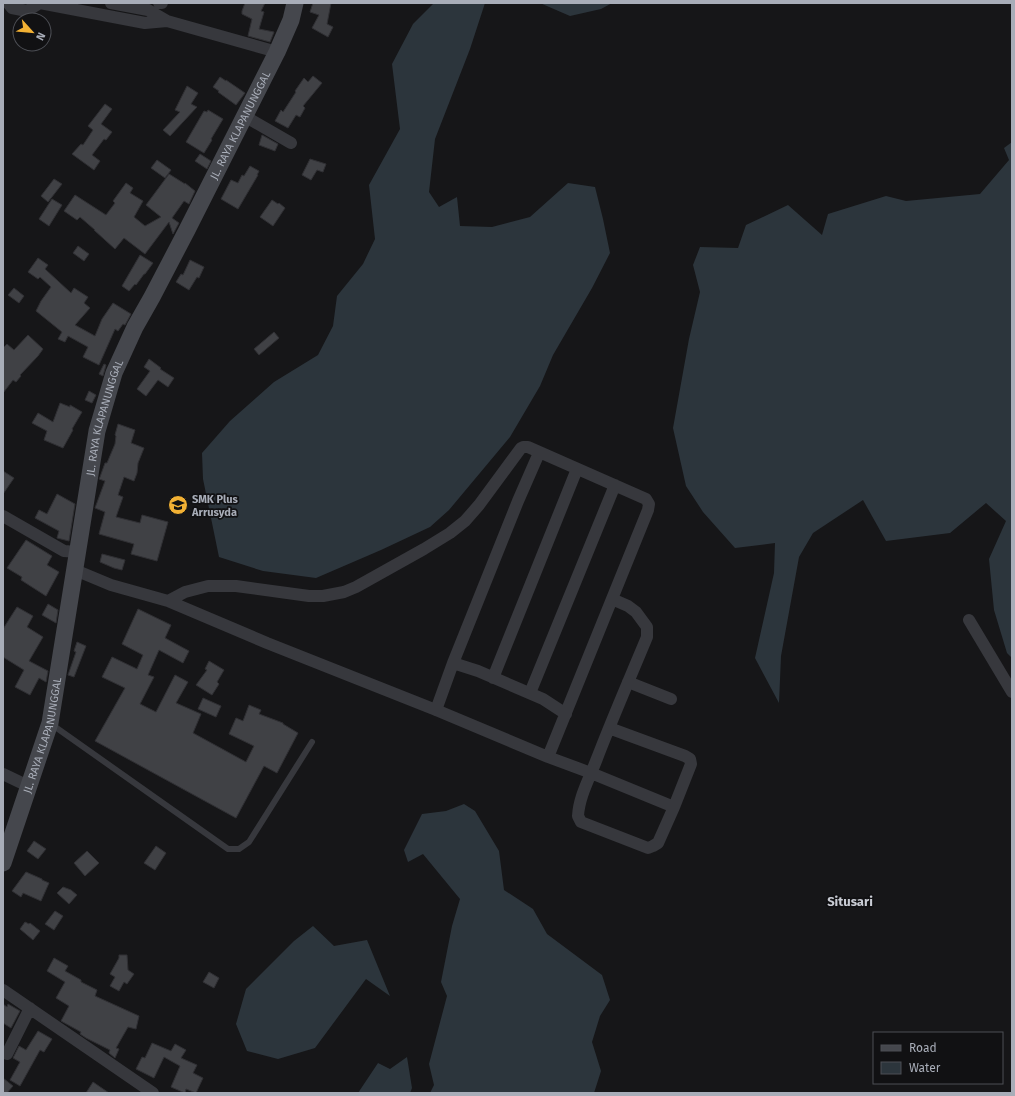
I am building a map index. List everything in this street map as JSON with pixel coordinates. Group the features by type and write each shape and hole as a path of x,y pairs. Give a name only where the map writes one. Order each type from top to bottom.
{"street":[{"path":"8,3 12,8 27,11 40,3 145,24 167,21"},
{"path":"112,3 148,10 167,21 277,52"},
{"name":"JL. RAYA KLAPANUNGGAL","path":"3,863 50,723 97,431 114,373 135,327 156,291 246,116 291,20 295,3"},
{"path":"246,116 291,143"},
{"path":"168,601 185,592 208,586 236,586 309,596 323,596 344,592 356,587 424,549 450,533 465,521 479,505 521,448 528,447 646,499 649,504 648,510 548,757"},
{"path":"436,710 518,501 539,453"},
{"path":"493,678 577,469"},
{"path":"530,693 615,485"},
{"path":"3,516 64,551 78,552"},
{"path":"75,570 111,585 168,601 267,644 436,710 548,757 674,807"},
{"path":"609,728 690,759 690,764 674,807 658,843 648,848 581,822 578,816 580,804 591,773 609,728 628,682 646,637 647,627 636,612 628,606 612,599"},
{"path":"969,620 1012,692"},
{"path":"454,663 530,693 543,699 566,714"},
{"path":"628,682 671,699"},
{"path":"3,774 28,786"},
{"path":"3,990 153,1093"},
{"path":"7,1054 30,1008"}],"lane":[{"path":"50,723 228,849 239,849 249,842 312,742"}],"water":[{"path":"434,3 485,3 470,49 435,139 429,192 439,207 457,197 460,226 492,227 530,217 568,183 595,187 610,253 592,288 553,355 540,386 510,437 449,510 430,527 316,578 263,571 219,557 203,479 202,453 230,421 274,382 318,355 333,326 337,296 363,264 375,239 369,185 400,129 392,64 413,24"},
{"path":"540,3 612,3 601,9 570,16"},
{"path":"1012,142 1012,658 1007,653 994,610 989,559 1006,521 986,503 950,533 886,541 863,500 813,533 799,557 781,656 779,703 755,658 774,573 775,543 735,548 703,512 686,486 673,428 689,339 700,292 693,265 700,247 738,248 746,225 788,205 822,235 828,214 886,196 906,201 980,194 1009,160 1004,148"},
{"path":"464,804 475,811 499,851 504,890 533,909 547,934 602,975 610,1000 600,1016 592,1042 601,1071 594,1093 430,1093 434,1085 429,1064 447,996 441,982 452,926 460,899 423,854 408,862 404,850 422,814 446,811"},
{"path":"313,926 334,946 367,940 390,996 366,979 315,1048 278,1059 247,1051 236,1024 246,989 294,941"},
{"path":"407,1057 412,1088 410,1093 358,1093 378,1063 390,1069"}],"building":[{"path":"245,3 265,3 261,11 264,12 259,29 274,32 270,42 248,36 252,19 242,14"},
{"path":"313,3 331,3 327,24 333,27 328,37 312,28 319,15 310,12"},
{"path":"313,76 322,83 303,106 305,108 300,117 296,115 288,128 275,121 281,110 283,112 304,78 308,82"},
{"path":"220,77 245,93 236,105 213,87"},
{"path":"187,86 198,93 191,104 197,107 170,136 163,130 180,112 175,110"},
{"path":"105,104 112,109 101,124 112,132 106,140 104,139 92,155 100,161 94,170 72,154 81,144 83,145 93,130 88,126"},
{"path":"208,110 223,119 204,153 186,142 204,111 207,112"},
{"path":"262,135 278,144 275,151 259,145"},
{"path":"200,154 211,161 207,169 195,161"},
{"path":"310,159 326,164 323,172 317,170 311,180 302,175"},
{"path":"157,160 171,170 165,178 151,168"},
{"path":"250,166 259,171 258,175 238,209 221,199 231,180 238,183 242,175 244,176"},
{"path":"169,174 185,183 195,191 189,204 184,201 172,218 179,223 173,234 169,222 145,254 124,238 115,249 80,217 77,220 64,211 75,195 106,215 115,203 113,201 126,183 133,188 130,193 143,201 134,217 145,226 161,217 146,205"},
{"path":"54,179 62,184 48,202 41,196"},
{"path":"52,199 62,205 49,226 39,219"},
{"path":"272,200 285,208 273,226 260,217"},
{"path":"78,246 89,254 84,261 73,253"},
{"path":"140,255 153,263 136,285 135,284 129,291 122,286"},
{"path":"38,258 48,265 45,269 71,293 74,288 88,297 84,303 90,308 75,325 95,336 102,319 113,303 131,314 125,325 123,324 118,331 115,329 99,365 83,357 88,347 68,336 65,342 58,339 62,332 36,311 51,287 40,277 38,279 28,272"},
{"path":"190,260 204,267 199,278 197,277 189,290 176,282 181,274 183,275"},
{"path":"14,288 24,296 19,303 8,295"},
{"path":"274,332 279,338 259,355 254,349"},
{"path":"28,335 43,349 20,375 21,376 16,382 13,380 3,393 3,348 7,344 14,350"},
{"path":"149,359 161,368 160,369 174,378 168,387 158,380 146,396 137,389 150,371 144,367"},
{"path":"104,364 106,365 103,376 99,374"},
{"path":"89,391 96,395 92,403 85,400"},
{"path":"60,403 70,407 70,405 82,412 63,448 44,440 47,431 32,423 38,413 53,422"},
{"path":"118,424 135,430 131,443 144,448 138,463 134,481 124,477 118,495 123,497 116,517 140,523 142,515 168,522 157,561 131,554 134,544 99,534 105,512 95,508 105,481 99,479 115,444 115,435"},
{"path":"3,471 14,478 3,494"},
{"path":"57,494 75,504 69,541 57,538 59,531 35,518 39,510 47,514"},
{"path":"26,540 52,556 47,565 59,572 46,596 21,580 22,577 7,568"},
{"path":"102,554 125,560 122,570 100,562"},
{"path":"48,604 58,610 56,623 42,615"},
{"path":"17,607 33,616 27,627 43,637 29,661 48,671 46,682 39,678 30,695 15,687 24,670 3,657 3,629"},
{"path":"138,609 171,625 165,638 189,651 183,663 159,650 148,675 154,677 140,704 156,712 175,675 188,682 176,703 201,714 193,733 246,762 254,746 229,734 236,718 243,721 249,705 261,710 259,714 283,723 298,733 277,773 264,766 236,818 95,741 125,688 102,677 112,657 137,669 143,655 122,644"},
{"path":"77,642 86,646 74,677 68,675 76,652 74,651"},
{"path":"209,661 224,670 217,682 219,684 212,695 196,685 207,670 205,669"},
{"path":"203,698 221,706 216,717 198,709"},
{"path":"34,841 46,849 38,859 27,851"},
{"path":"156,846 166,853 155,870 144,863"},
{"path":"87,851 99,863 85,876 74,863"},
{"path":"26,872 49,883 41,901 23,893 21,897 12,891"},
{"path":"63,887 71,890 77,895 69,904 57,893"},
{"path":"55,911 63,916 54,930 45,924"},
{"path":"25,922 30,923 40,931 33,940 20,929"},
{"path":"119,955 127,955 128,970 134,974 127,984 124,982 119,991 110,986 115,977 110,974 119,958"},
{"path":"54,958 68,966 65,971 81,980 81,982 97,990 95,996 139,1016 136,1029 128,1027 116,1048 119,1049 115,1058 109,1053 110,1050 86,1038 80,1034 81,1032 61,1021 69,1006 56,998 65,982 47,971"},
{"path":"209,972 219,978 214,988 203,982"},
{"path":"3,1004 7,1007 8,1004 20,1011 11,1028 3,1023"},
{"path":"38,1031 52,1039 44,1052 40,1050 20,1086 10,1080 20,1062 13,1058 19,1046 26,1050"},
{"path":"152,1043 171,1051 175,1044 186,1050 181,1058 197,1065 193,1073 203,1078 196,1093 186,1089 185,1093 171,1087 180,1066 164,1057 154,1078 136,1069 142,1057 145,1058"},
{"path":"3,1078 13,1086 7,1093 3,1093"},
{"path":"93,1082 109,1093 86,1093"}],"place":[{"name":"SMK Plus Arrusyda","path":"178,505"}],"district":[{"name":"Situsari","path":"850,901"}]}
